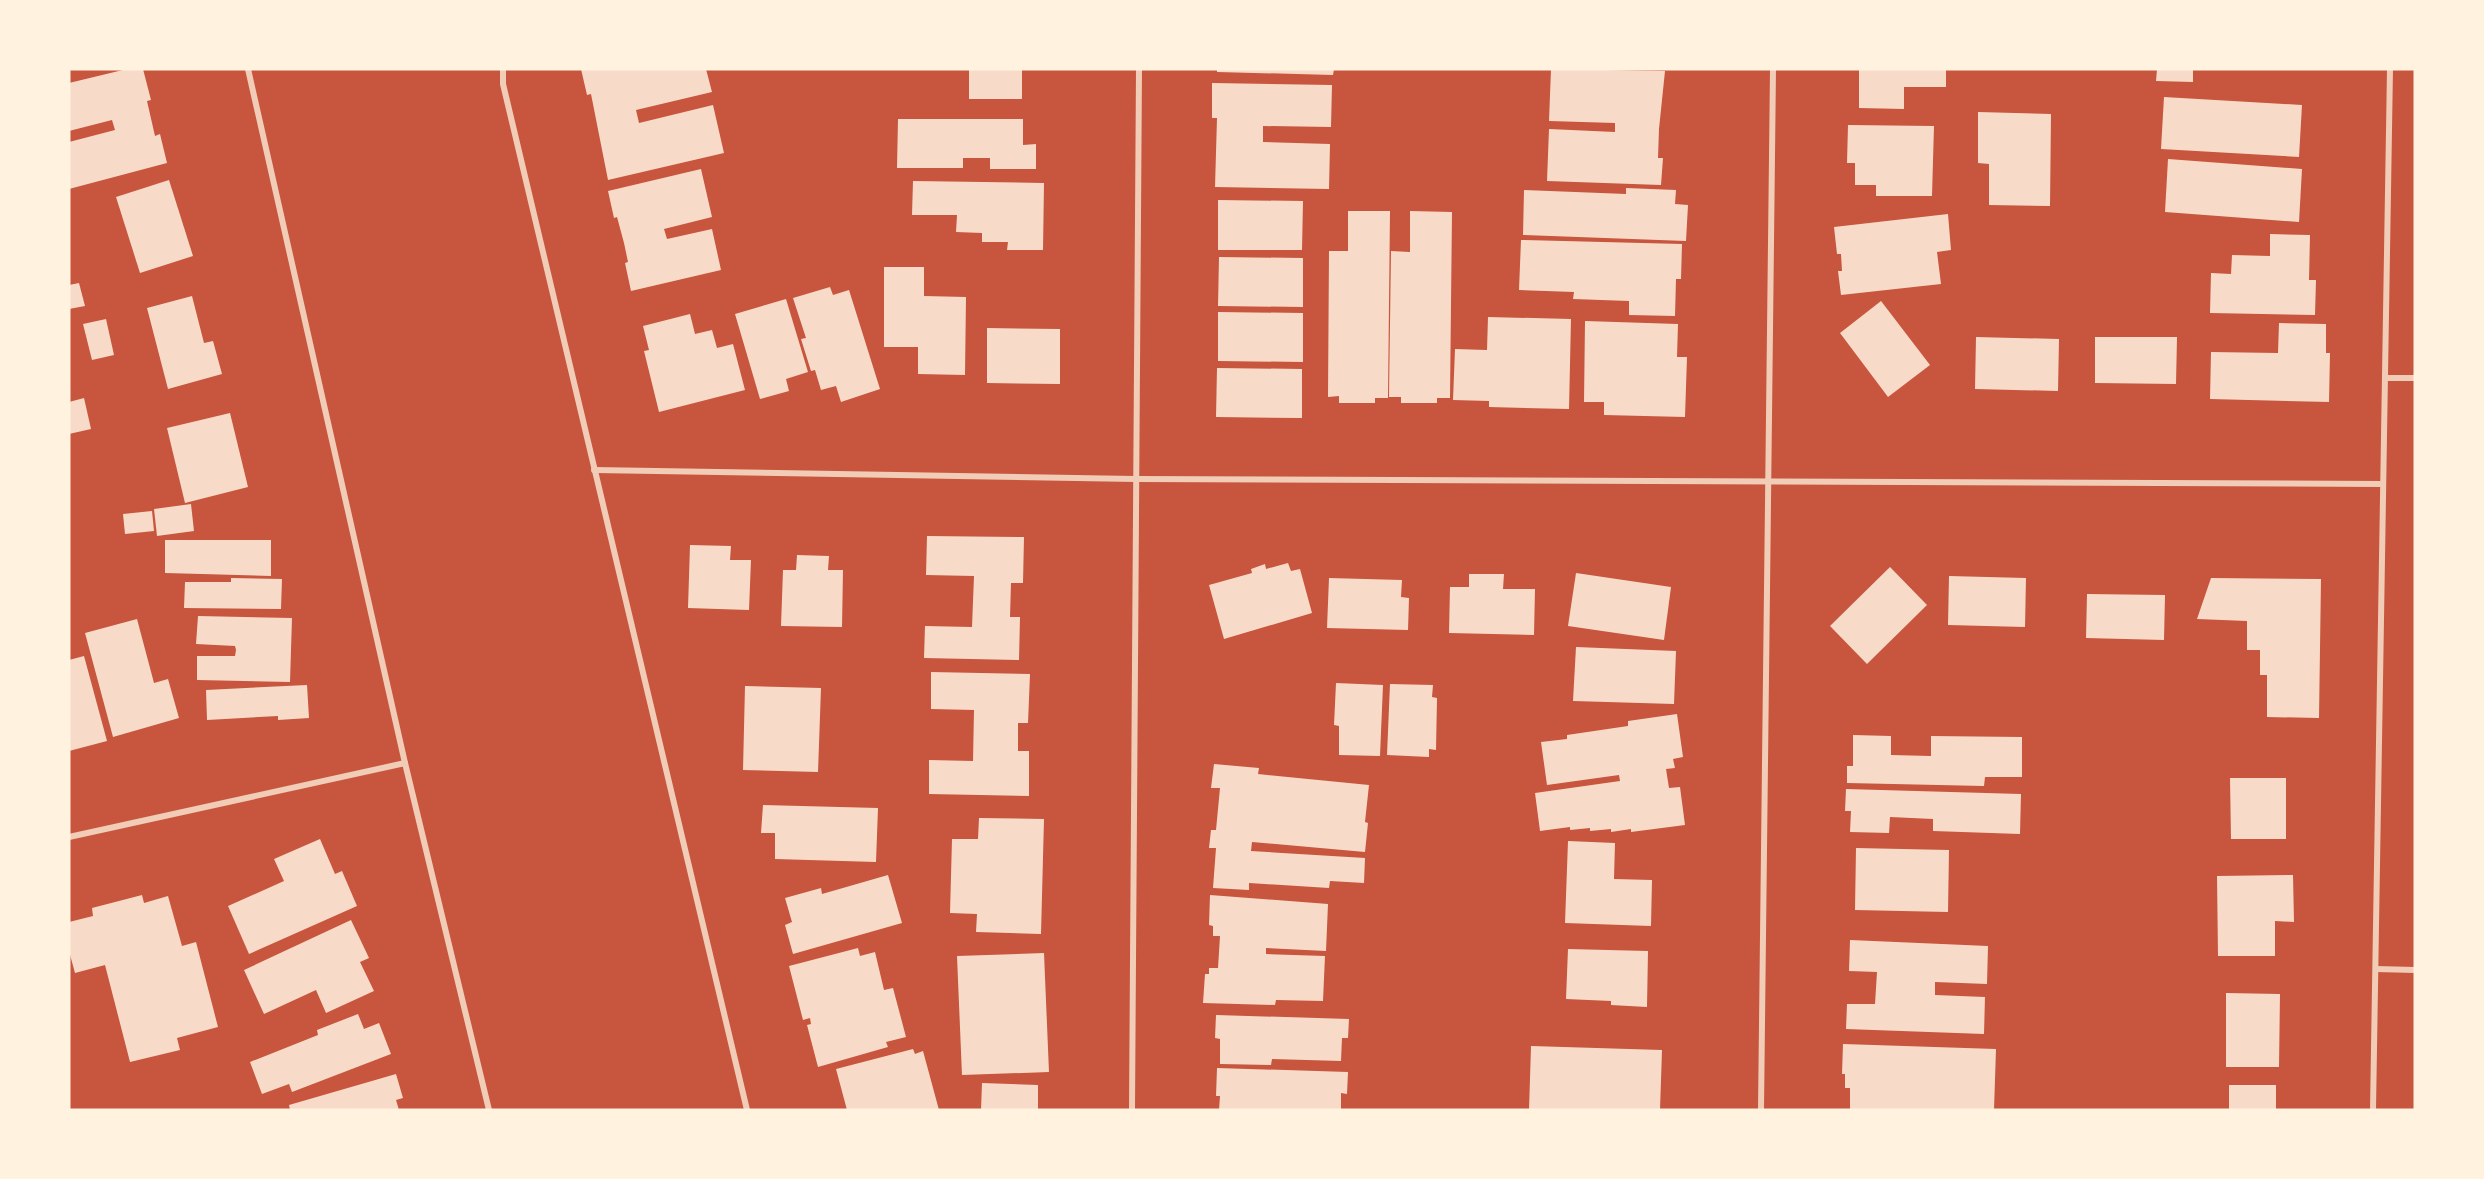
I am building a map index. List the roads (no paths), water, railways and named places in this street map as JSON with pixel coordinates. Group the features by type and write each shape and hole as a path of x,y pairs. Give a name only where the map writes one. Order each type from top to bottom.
{"street":[{"path":"248,69 405,763 489,1110"},
{"path":"503,69 503,84 747,1110"},
{"path":"1132,1110 1139,69"},
{"path":"1761,1110 1773,69"},
{"path":"2373,1110 2390,69"},
{"path":"2385,378 2415,378"},
{"path":"594,470 1135,479 2383,484"},
{"path":"69,837 405,763"},
{"path":"2376,969 2415,970"}]}
